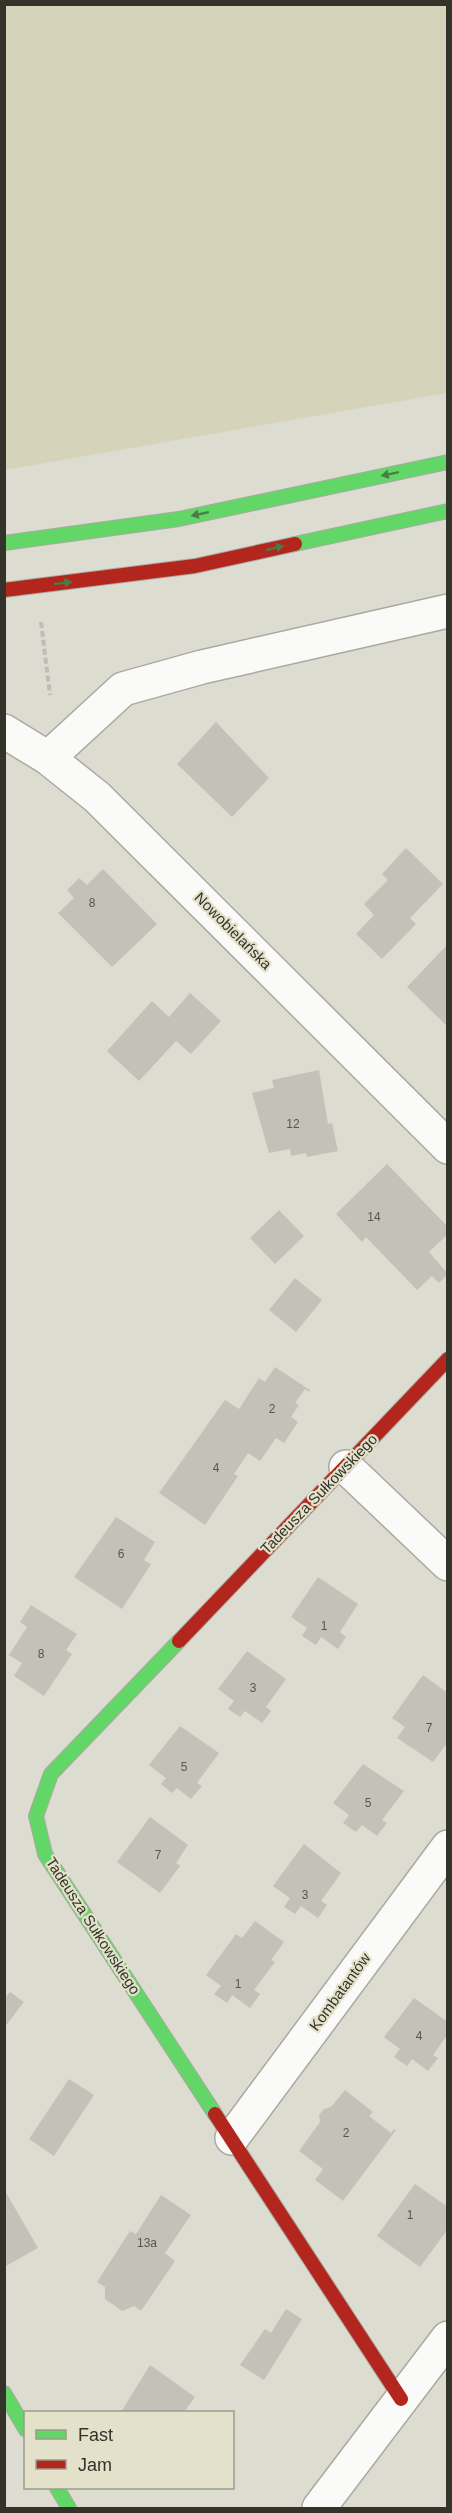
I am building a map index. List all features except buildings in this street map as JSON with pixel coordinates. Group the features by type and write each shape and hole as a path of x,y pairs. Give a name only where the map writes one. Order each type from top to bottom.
{"street":[{"path":"4,543 179,519 447,462"},
{"path":"4,590 195,566 447,511"},
{"path":"48,758 123,689 213,665 447,611"},
{"name":"Nowobielańska","path":"4,731 48,758 97,797 160,857 447,1148"},
{"name":"Tadeusza Sułkowskiego","path":"401,2399 45,1854 36,1816 51,1774 447,1359"},
{"path":"346,1467 447,1564"},
{"name":"Kombatantów","path":"232,2138 447,1847"},
{"path":"320,2508 447,2338"},
{"path":"4,2393 24,2427"},
{"path":"58,2489 69,2508"}],"path":[{"path":"41,621 50,695"}],"shaded area":[{"path":"5,4 447,5 447,393 5,470"}],"traffic: fast":[{"path":"4,543 179,519 448,462"},
{"path":"295,544 448,511"},
{"path":"179,1641 51,1774 36,1816 45,1854 215,2114"},
{"path":"4,2393 24,2427"},
{"path":"58,2489 69,2508"}],"traffic: jam":[{"path":"4,590 195,566 295,544"},
{"path":"179,1641 448,1359"},
{"path":"215,2114 401,2399"}]}
